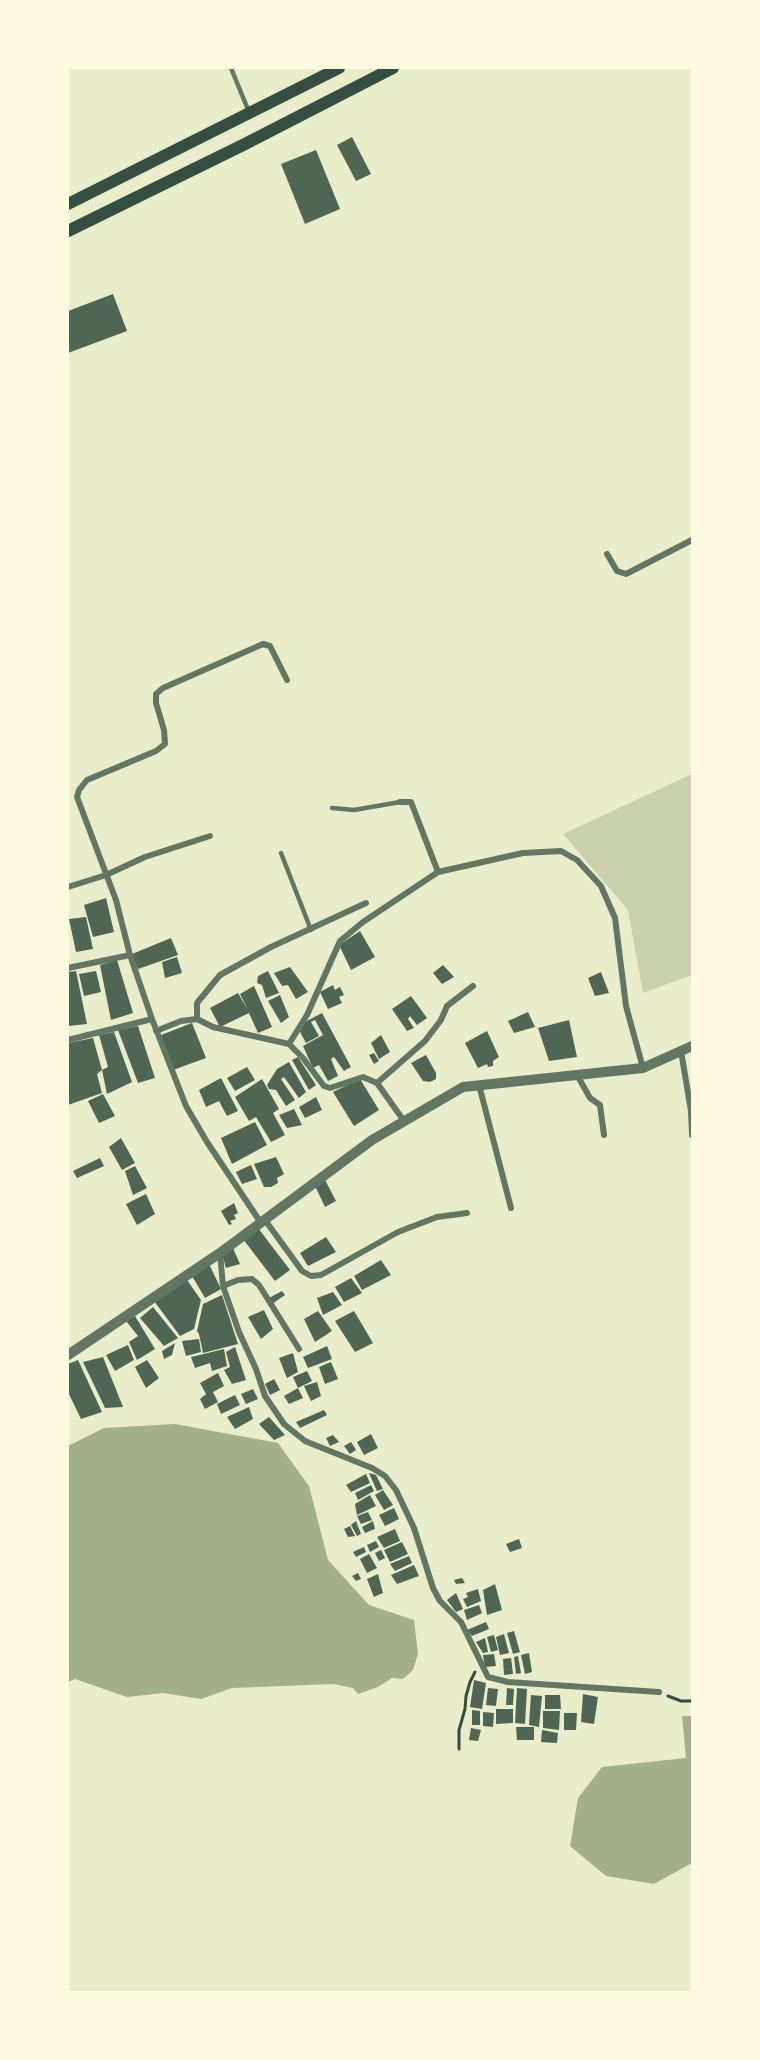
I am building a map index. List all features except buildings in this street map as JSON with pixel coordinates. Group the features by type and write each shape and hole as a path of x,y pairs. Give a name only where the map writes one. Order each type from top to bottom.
{"main road":[{"path":"68,204 339,68"},
{"path":"68,231 393,68"}],"street":[{"path":"607,554 617,571 626,574 693,540"},
{"path":"287,680 270,646 263,644 163,688 156,694 156,704 164,730 165,744 156,751 87,780 79,790 77,797 116,900 130,955 156,1031 186,1106 207,1142 262,1222 302,1271 311,1276 321,1275 398,1232 437,1217 467,1213"},
{"path":"400,802 411,802 438,872"},
{"path":"68,887 106,875 145,857 210,836"},
{"path":"290,1044 307,1015 340,941 363,922 438,872 523,853 561,851 577,861 601,886 615,918 626,1006 643,1068"},
{"path":"196,1019 197,1003 220,975 272,947 366,903"},
{"path":"68,968 130,955"},
{"path":"377,1083 425,1041 441,1020 447,1006 473,986"},
{"path":"68,1040 152,1019"},
{"path":"156,1031 181,1021 196,1019 213,1027 290,1044 324,1086 330,1088 363,1077 377,1083 404,1122"},
{"path":"68,1355 220,1253 372,1140 463,1087 643,1068 693,1046"},
{"path":"681,1051 693,1136"},
{"path":"577,1076 590,1098 600,1106 604,1135"},
{"path":"479,1085 511,1208"},
{"path":"220,1253 224,1286 238,1332 256,1369 265,1396 284,1424 305,1441 372,1468 385,1476 396,1490 414,1528 433,1588 440,1600 461,1622 488,1677 508,1682 659,1692"},
{"path":"224,1286 238,1280 252,1280 259,1285 299,1349"}],"lane":[{"path":"231,68 249,112"},
{"path":"332,808 354,810 400,802"},
{"path":"281,853 311,930"}],"path":[{"path":"459,1749 459,1730 470,1682 481,1662"},
{"path":"659,1692 681,1701 693,1701"}],"shaded area":[{"path":"692,774 692,975 643,993 628,910 563,834"},
{"path":"175,1424 278,1443 309,1486 328,1560 369,1605 414,1620 418,1654 413,1670 403,1679 392,1678 378,1687 358,1694 353,1688 333,1684 232,1688 201,1699 163,1693 127,1697 75,1679 68,1682 68,1446 104,1428"},
{"path":"682,1716 692,1716 692,1863 654,1884 606,1876 570,1846 578,1798 602,1767 686,1758"}]}
